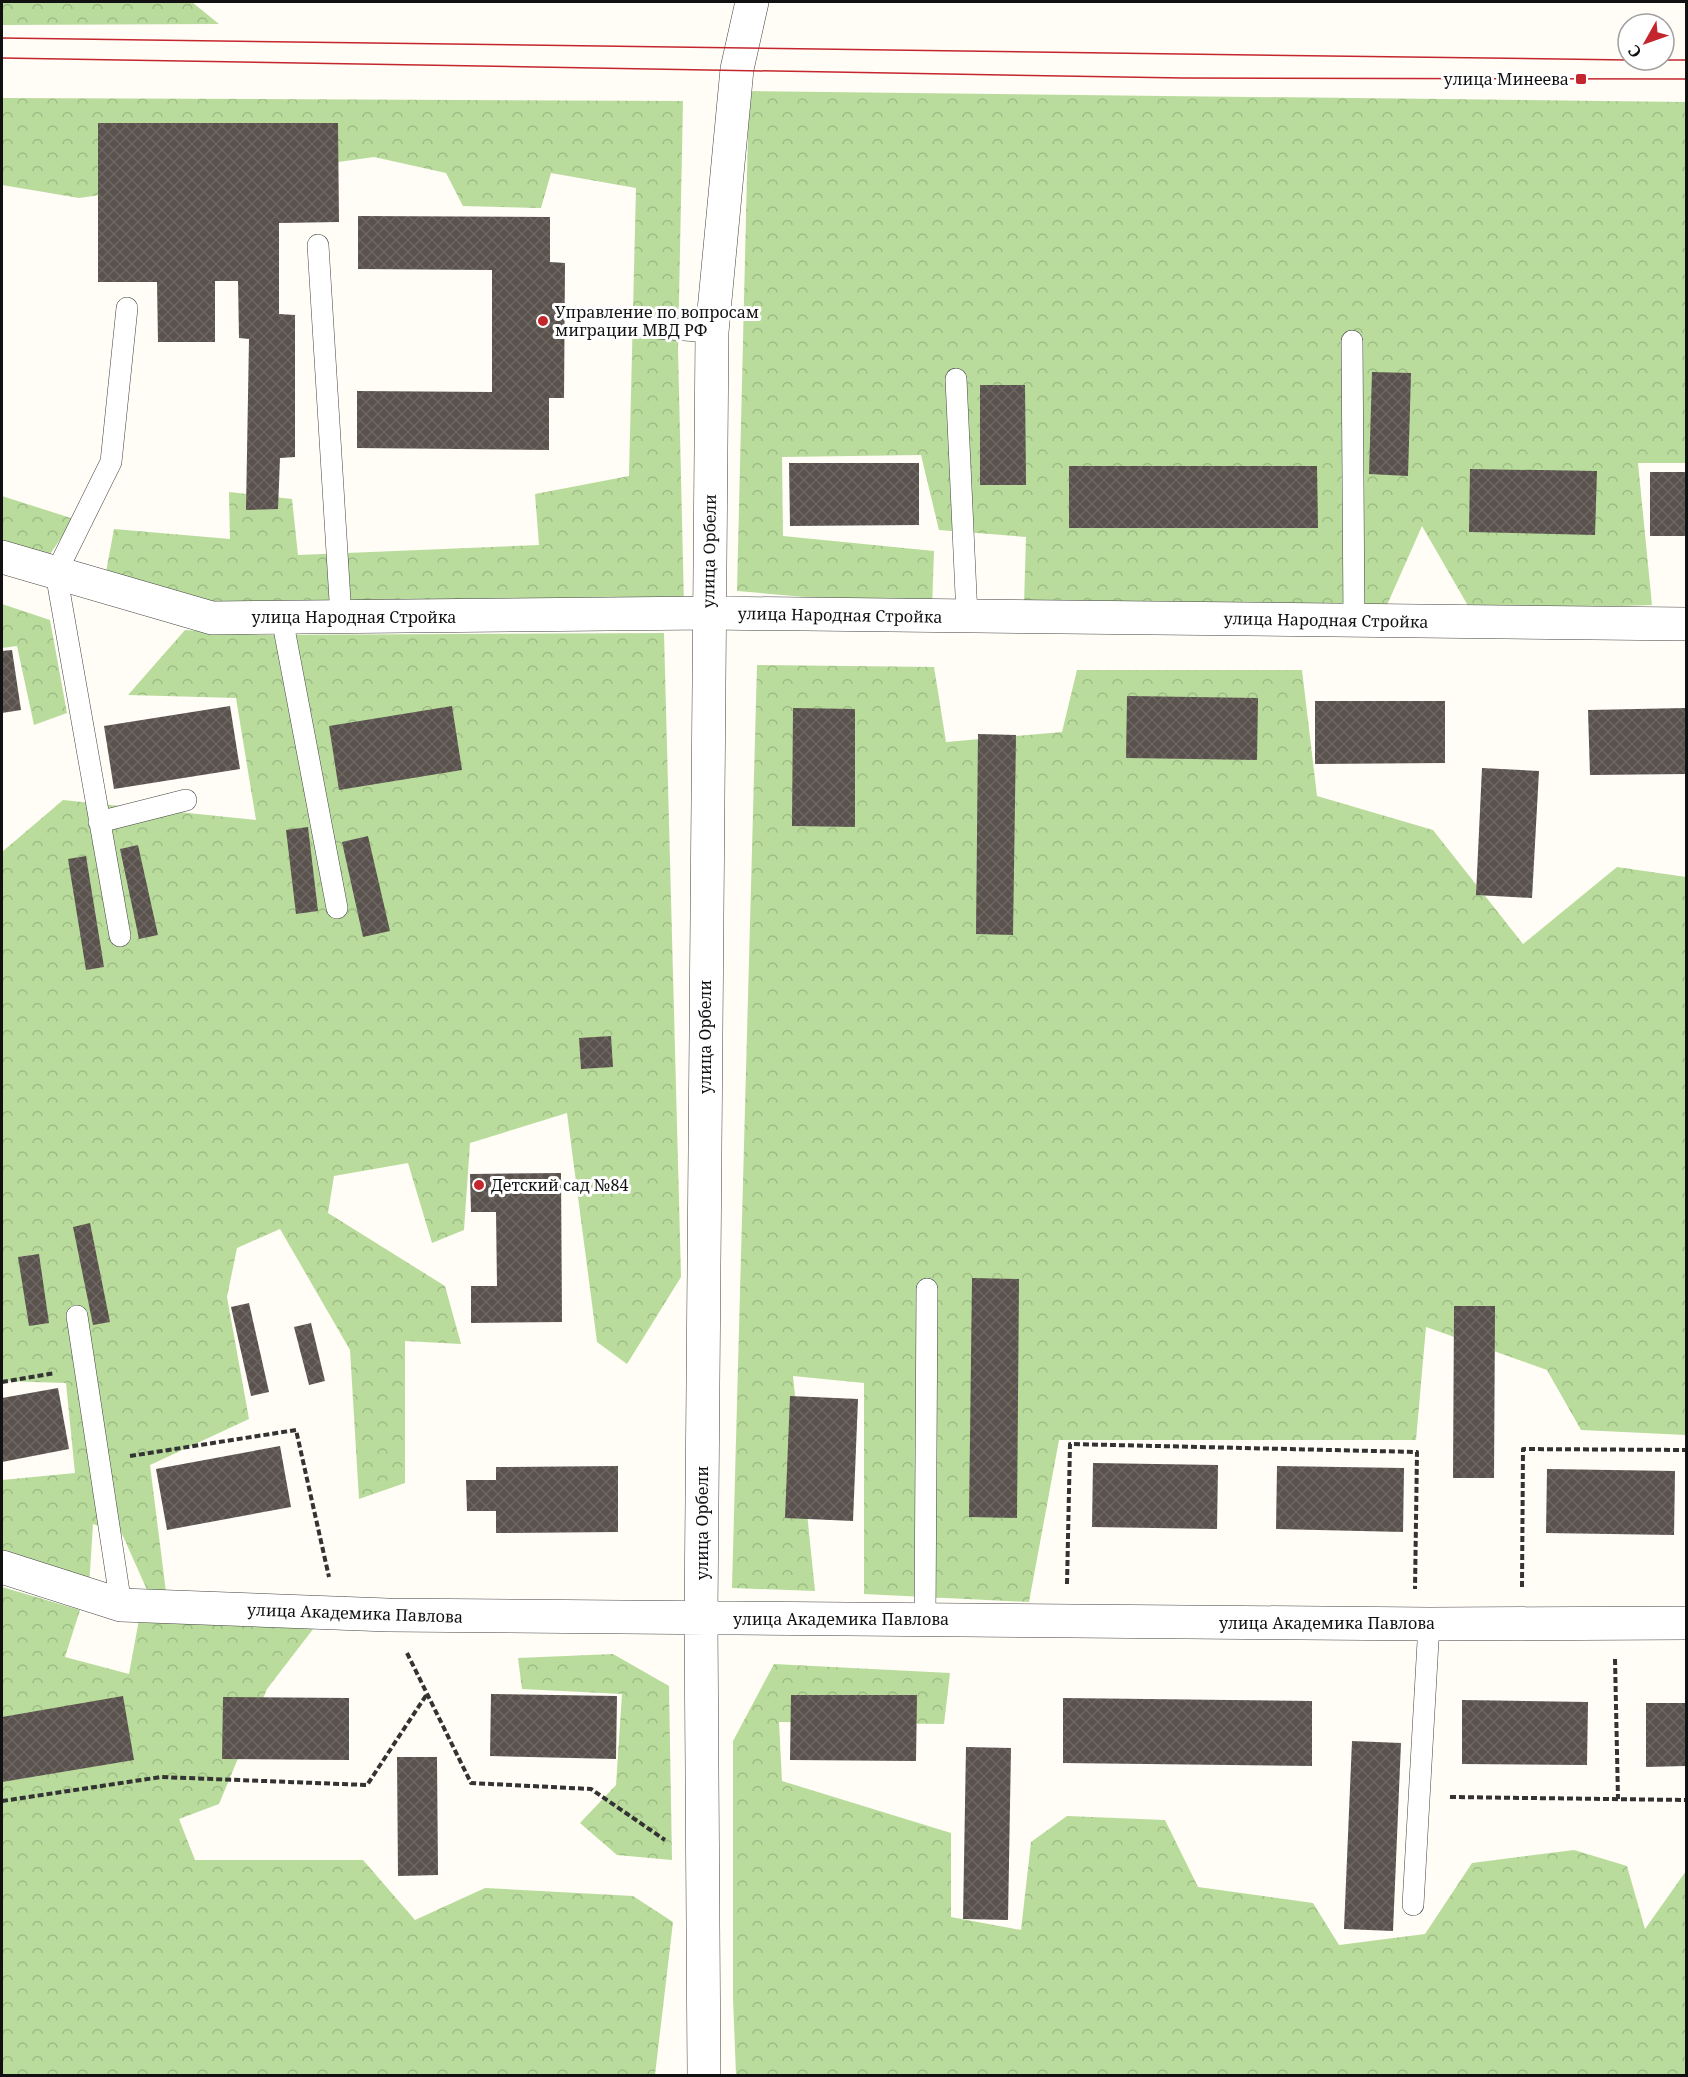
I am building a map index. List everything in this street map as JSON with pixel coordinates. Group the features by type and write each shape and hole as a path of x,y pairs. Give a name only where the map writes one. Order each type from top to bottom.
{"street":[{"name":"улица Орбели","path":"704,2076 701,1618 712,332 737,69 752,2"},
{"name":"улица Народная Стройка","path":"2,557 212,618 708,614 1686,624"},
{"name":"улица Академика Павлова","path":"2,1567 122,1605 388,1615 1422,1624 1686,1623"}],"lane":[{"path":"318,245 341,617"},
{"path":"120,936 56,573 111,462 127,308"},
{"path":"586,323 712,332"},
{"path":"1352,341 1354,621"},
{"path":"956,379 967,616"},
{"path":"282,618 337,908"},
{"path":"99,822 186,800"},
{"path":"925,1619 927,1289"},
{"path":"77,1316 122,1605"},
{"path":"1413,1905 1419,1797 1422,1624"}],"path":[{"path":"2,1382 85,1367"},
{"path":"100,1461 296,1430 337,1613"},
{"path":"1067,1620 1070,1444 1417,1452 1422,1624"},
{"path":"1522,1623 1523,1449 1686,1450"},
{"path":"388,1615 471,1783 591,1789 703,1866"},
{"path":"1614,1623 1618,1800"},
{"path":"2,1801 161,1777 367,1785 428,1694"},
{"path":"1419,1797 1686,1800"}],"green space":[{"path":"2,2 192,2 219,24 2,25"},
{"path":"749,91 1686,102 1686,463 1638,463 1652,605 1471,611 1422,526 1387,605 1024,605 1026,537 939,530 921,455 782,457 783,536 934,551 932,608 737,591"},
{"path":"2,98 683,101 678,349 684,605 212,608 106,572 114,529 230,539 229,492 292,499 298,555 539,545 535,494 629,476 636,188 551,173 541,208 463,206 446,173 374,157 79,198 2,185"},
{"path":"2,496 74,519 46,560 2,547"},
{"path":"2,604 50,620 67,713 34,725 17,646 2,648"},
{"path":"185,630 259,635 664,633 681,1277 627,1364 597,1342 567,1113 470,1143 464,1230 432,1243 408,1163 334,1176 328,1213 445,1286 461,1344 405,1341 405,1483 359,1499 350,1350 280,1229 237,1248 227,1297 249,1419 150,1465 166,1592 148,1592 122,1534 93,1524 89,1587 2,1557 2,1480 75,1473 66,1383 2,1381 2,852 63,800 256,820 236,698 128,695"},
{"path":"757,665 934,667 946,742 1062,732 1077,670 1302,670 1317,796 1433,830 1523,944 1617,867 1686,877 1686,1435 1581,1430 1547,1370 1426,1327 1416,1440 1059,1440 1029,1602 864,1594 864,1383 793,1376 815,1591 732,1588"},
{"path":"2,1587 80,1610 65,1657 129,1674 140,1614 317,1624 267,1689 219,1804 179,1819 195,1860 363,1860 415,1920 485,1888 633,1896 673,1922 655,2075 2,2075"},
{"path":"613,1654 669,1686 672,1860 617,1855 580,1823 616,1785 622,1694 522,1689 518,1658"},
{"path":"774,1664 950,1673 944,1724 779,1722 782,1781 951,1833 951,1917 1021,1930 1031,1842 1067,1816 1165,1820 1198,1887 1313,1903 1339,1945 1425,1934 1472,1863 1574,1850 1627,1866 1645,1929 1686,1871 1686,2075 736,2075 733,1998 733,1741"}],"building":[{"path":"98,123 338,123 339,222 279,223 279,314 295,315 295,457 280,458 278,509 246,510 249,339 239,338 238,281 215,281 215,342 158,342 157,282 98,282"},
{"path":"358,216 550,217 550,262 565,263 564,398 549,398 549,450 357,448 357,391 492,392 492,270 358,269"},
{"path":"1372,372 1411,373 1408,476 1369,474"},
{"path":"980,385 1025,385 1026,485 980,485"},
{"path":"789,463 919,463 919,525 790,526"},
{"path":"1069,466 1317,466 1318,528 1069,528"},
{"path":"1470,469 1597,471 1595,535 1469,532"},
{"path":"1650,472 1686,472 1686,536 1650,536"},
{"path":"12,650 21,710 2,713 2,651"},
{"path":"1127,696 1258,698 1257,760 1126,758"},
{"path":"1315,701 1445,701 1445,763 1315,764"},
{"path":"230,706 240,769 114,789 104,726"},
{"path":"452,706 462,770 339,790 329,726"},
{"path":"793,708 855,709 855,827 792,826"},
{"path":"1686,708 1686,774 1590,775 1588,710"},
{"path":"978,734 1016,735 1013,935 976,934"},
{"path":"1482,768 1539,771 1532,898 1476,895"},
{"path":"308,827 318,911 296,914 286,830"},
{"path":"368,836 390,931 363,937 342,842"},
{"path":"138,845 158,935 139,939 120,849"},
{"path":"86,856 104,967 86,970 68,859"},
{"path":"611,1036 613,1067 581,1069 579,1038"},
{"path":"561,1173 562,1322 471,1323 471,1286 497,1286 496,1212 471,1212 470,1174"},
{"path":"90,1223 110,1322 93,1325 73,1227"},
{"path":"39,1254 49,1323 29,1326 18,1257"},
{"path":"972,1278 1019,1279 1017,1518 969,1517"},
{"path":"249,1303 269,1392 251,1396 231,1307"},
{"path":"1454,1306 1495,1306 1494,1478 1453,1478"},
{"path":"311,1323 325,1381 309,1385 294,1327"},
{"path":"58,1388 69,1449 2,1462 2,1398"},
{"path":"790,1396 858,1399 853,1521 785,1518"},
{"path":"280,1446 291,1507 167,1530 156,1469"},
{"path":"1093,1463 1218,1465 1217,1529 1092,1527"},
{"path":"618,1466 618,1532 496,1533 496,1511 467,1511 466,1480 496,1480 496,1467"},
{"path":"1277,1466 1404,1468 1403,1532 1276,1529"},
{"path":"1547,1469 1675,1471 1674,1535 1546,1533"},
{"path":"491,1694 617,1696 616,1759 490,1756"},
{"path":"791,1695 917,1695 916,1761 790,1760"},
{"path":"123,1696 134,1760 2,1782 2,1717"},
{"path":"223,1697 349,1698 349,1760 222,1759"},
{"path":"1063,1698 1312,1701 1312,1766 1063,1763"},
{"path":"1462,1700 1588,1702 1587,1765 1462,1764"},
{"path":"1646,1703 1686,1703 1686,1766 1646,1767"},
{"path":"1352,1741 1401,1743 1393,1931 1344,1929"},
{"path":"966,1747 1011,1748 1008,1920 963,1919"},
{"path":"397,1757 437,1757 438,1875 398,1876"}],"tram line":[{"path":"2,38 1616,60"},
{"path":"2,58 1183,78 1686,79"},
{"path":"1676,60 1686,60"}],"place":[{"name":"улица Минеева","path":"1581,79"},
{"name":"Управление по вопросам миграции МВД РФ","path":"543,321"},
{"name":"Детский сад №84","path":"479,1185"}]}
